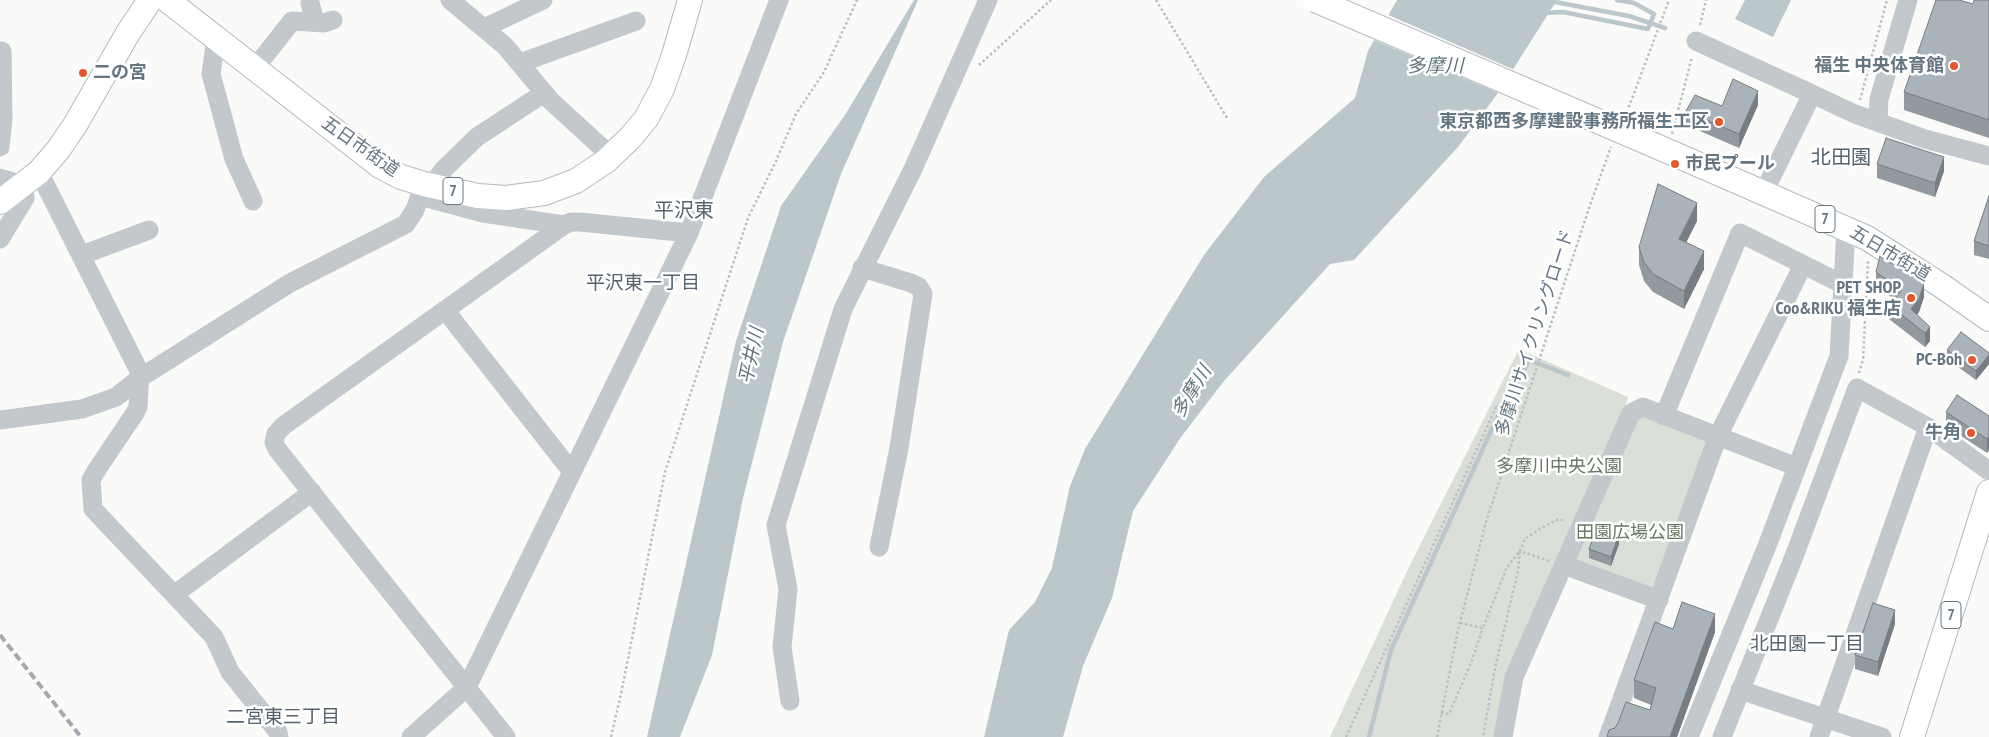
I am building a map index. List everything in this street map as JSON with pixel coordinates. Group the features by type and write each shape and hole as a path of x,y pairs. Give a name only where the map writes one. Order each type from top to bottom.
{"main road":[{"path":"0,202 32,179 58,150 75,125 128,33 150,0"},
{"name":"五日市街道","path":"167,0 380,166 425,189 489,197 528,196 555,190 576,181 611,156 638,129 657,99 670,70 690,0"},
{"name":"五日市街道","path":"1315,0 1846,228 1867,238 1989,319"},
{"name":"7","path":"1912,737 1989,492"}],"street":[{"path":"450,0 484,28 520,63 562,112 611,156"},
{"path":"484,28 543,0"},
{"path":"411,737 467,687 689,234 779,0"},
{"path":"790,701 782,647 788,589 776,525 842,309 914,169 988,0"},
{"path":"1878,122 1879,99 1908,0"},
{"path":"255,68 292,21 324,21 310,3"},
{"path":"520,63 636,21"},
{"path":"216,38 211,74 234,159 253,201"},
{"path":"1696,41 1855,114 1925,139 1989,156"},
{"path":"0,147 3,118 2,51"},
{"path":"0,420 82,409 116,397 140,378 290,283 406,224 425,189 442,170 477,137 544,93"},
{"path":"1764,192 1812,94"},
{"path":"0,178 32,179"},
{"path":"0,240 25,198 32,179"},
{"path":"32,179 82,255 139,369 138,407 91,480 93,509 214,637 230,672 280,737"},
{"path":"425,189 483,213 564,225"},
{"path":"506,737 277,449 274,442 276,434 283,426 564,225 571,222 580,222 689,234"},
{"path":"1689,737 1767,546 1839,356 1846,228"},
{"path":"82,255 149,230"},
{"path":"1664,416 1740,233 1842,284"},
{"path":"1608,737 1718,436 1803,264"},
{"path":"862,268 911,283 919,287 923,294 899,448 879,547"},
{"path":"445,310 572,472"},
{"path":"1722,737 1795,554 1857,388 1928,427 1989,472"},
{"path":"1504,737 1514,677 1631,413 1643,408 1796,467"},
{"path":"1819,737 1928,427"},
{"path":"175,594 312,492"},
{"path":"1564,565 1659,600"},
{"path":"1740,690 1882,737"}],"path":[{"path":"611,737 665,472 748,218 776,161 796,114 824,72 857,0"},
{"path":"980,65 1051,0"},
{"path":"1156,0 1227,118"},
{"path":"1626,113 1668,0"},
{"path":"1658,147 1696,41 1706,0"},
{"path":"1855,114 1887,0"},
{"name":"多摩川サイクリングロード","path":"1437,737 1460,623 1486,522 1601,174 1613,143"},
{"path":"1857,388 1856,382 1863,360 1869,258"},
{"path":"1346,737 1497,405 1521,415"},
{"path":"1441,713 1448,714 1471,663 1507,567 1520,551 1526,539 1541,528 1559,519 1580,526"},
{"path":"1615,535 1631,542"},
{"path":"1520,551 1564,565"},
{"path":"1483,737 1496,660 1518,572 1520,551"},
{"path":"1460,623 1483,628"}],"green space":[{"name":"多摩川中央公園","path":"1519,349 1628,397 1625,407 1708,441 1655,584 1651,590 1559,556 1495,737 1330,737 1409,567"}],"water":[{"name":"平井川","path":"914,0 918,0 841,174 783,342 743,498 712,655 680,737 647,737 736,341 781,206 845,115"},
{"name":"多摩川","path":"1397,0 1557,0 1498,93 1458,147 1354,260 1330,264 1224,381 1181,437 1133,511 1112,598 1083,666 1063,737 984,737 1009,630 1035,602 1052,568 1070,486 1085,449 1204,255 1264,177 1355,98 1368,51"},
{"path":"1745,0 1791,0 1773,37 1735,19"}],"pier":[{"path":"1386,14 1515,70 1501,94 1372,39"}],"building":[{"name":"福生 中央体育館","path":"1936,0 1959,0 1973,4 1974,0 1989,0 1989,120 1904,92"},
{"path":"1733,79 1758,91 1739,134 1686,111 1695,95 1722,106"},
{"path":"1886,138 1944,157 1935,183 1877,164"},
{"path":"1658,184 1697,203 1679,239 1704,251 1684,291 1653,274 1644,262 1639,247"},
{"path":"1989,196 1989,246 1974,241"},
{"path":"1880,256 1924,283 1919,299 1911,309 1930,327 1925,333 1889,305 1902,290 1876,272"},
{"path":"1961,332 1989,353 1976,371 1947,350"},
{"path":"1957,395 1989,416 1989,436 1987,439 1946,412"},
{"path":"1597,527 1619,534 1611,557 1589,549"},
{"path":"1682,602 1715,614 1670,737 1607,737 1609,730 1615,728 1618,723 1626,702 1650,710 1656,688 1634,680 1655,622 1673,629"},
{"path":"1873,603 1895,610 1878,662 1855,655"}],"waterway":[{"path":"1548,11 1545,13 1563,12 1648,29 1654,14 1634,3 1617,0"},
{"path":"1555,2 1629,16 1665,28"},
{"path":"1369,737 1391,650 1495,422 1529,360 1568,375"}],"railway":[{"path":"0,635 81,737"}],"place":[{"name":"福生 中央体育館","path":"1954,66"},
{"name":"二の宮","path":"83,73"},
{"name":"東京都西多摩建設事務所福生工区","path":"1719,122"},
{"name":"市民プール","path":"1675,164"},
{"name":"PET SHOP Coo&RIKU 福生店","path":"1911,298"},
{"name":"PC-Boh","path":"1972,360"},
{"name":"牛角","path":"1971,433"}],"district":[{"name":"北田園","path":"1841,158"},
{"name":"平沢東","path":"684,211"},
{"name":"平沢東一丁目","path":"643,284"},
{"name":"北田園一丁目","path":"1807,645"},
{"name":"二宮東三丁目","path":"283,718"}],"park label":[{"name":"田園広場公園","path":"1630,533"}]}
